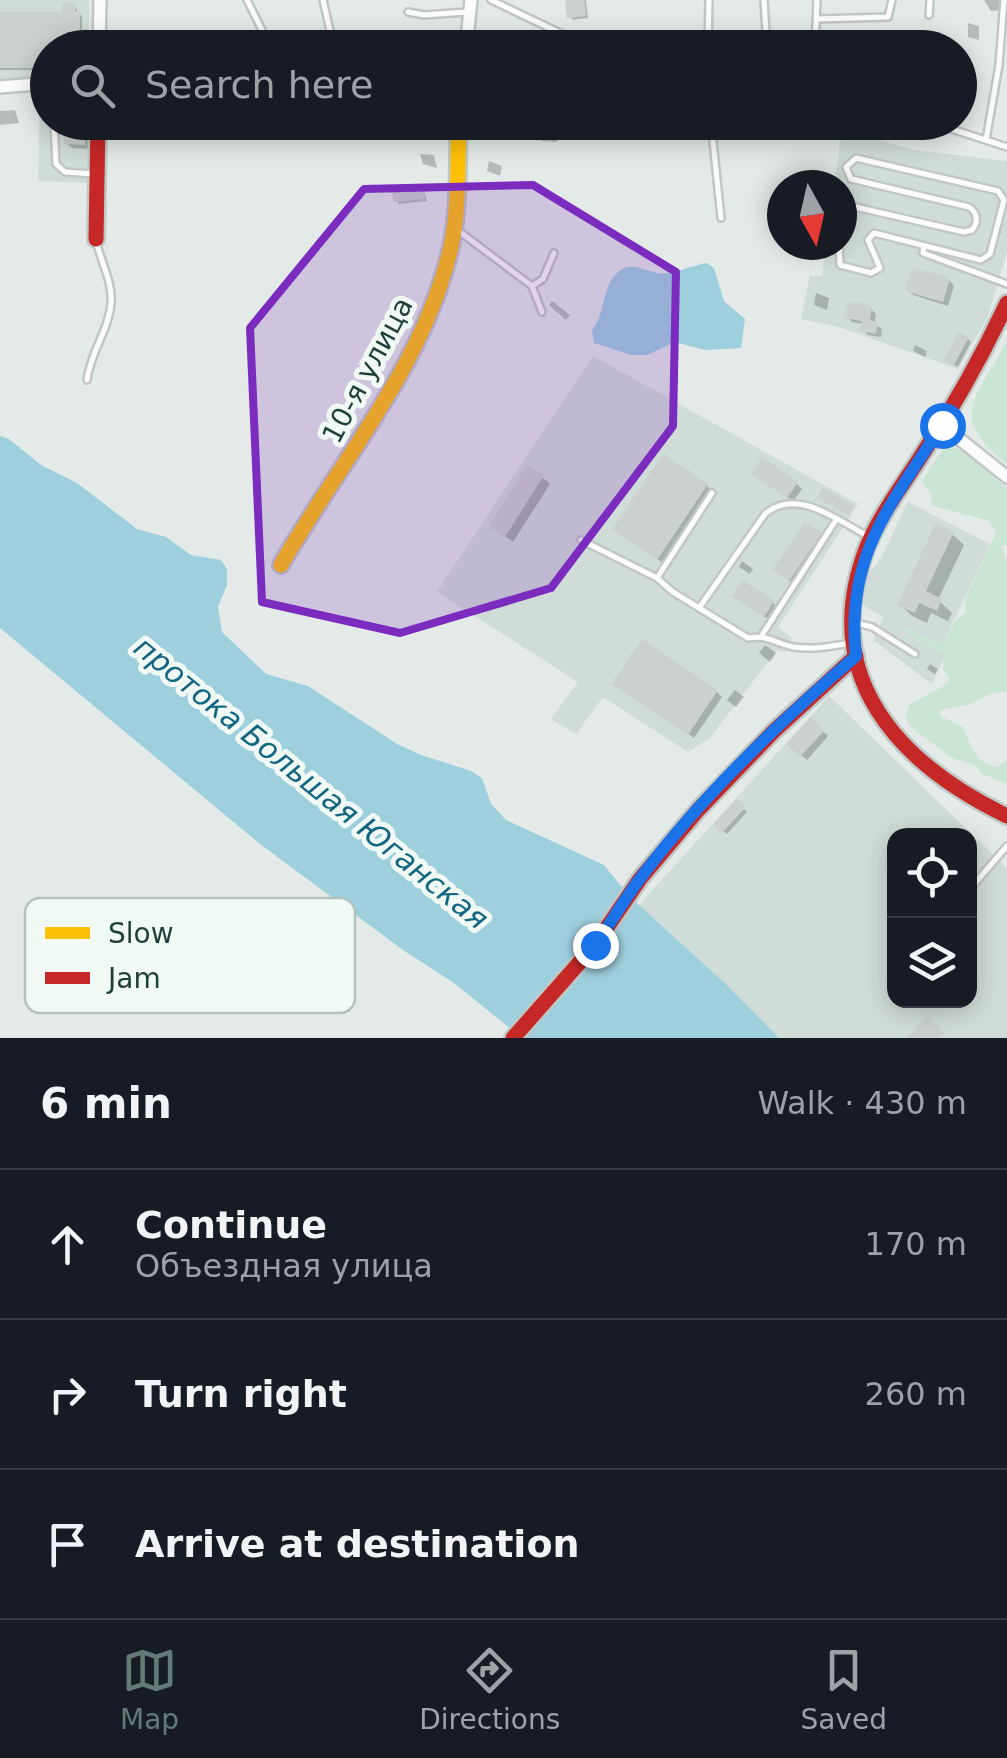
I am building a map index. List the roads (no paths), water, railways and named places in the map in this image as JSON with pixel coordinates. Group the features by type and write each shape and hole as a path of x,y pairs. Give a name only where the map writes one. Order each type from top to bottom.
{"street":[{"path":"99,30 100,0"},
{"path":"0,87 30,84"},
{"path":"96,239 98,140"},
{"name":"10-я улица","path":"281,565 331,488 415,341 448,258 454,229 457,140"},
{"path":"1007,304 942,425 872,538 858,580 853,623 855,649 869,702 895,738 954,788 1007,816"},
{"path":"942,425 1007,477"},
{"path":"515,1036 595,945 640,878 698,810 855,649"}],"lane":[{"path":"246,0 262,30"},
{"path":"323,0 330,30"},
{"path":"490,0 549,30"},
{"path":"708,30 709,0"},
{"path":"764,0 766,30"},
{"path":"816,30 817,0"},
{"path":"817,19 888,17 892,0"},
{"path":"929,14 930,0"},
{"path":"986,140 999,66 1004,0"},
{"path":"408,12 424,15 470,6"},
{"path":"977,137 1007,147"},
{"path":"55,140 56,164 65,172 97,174"},
{"path":"712,140 721,218"},
{"path":"840,260 840,266 871,273 880,268 869,245 870,234 879,233 976,260 985,259 990,254 1004,203 998,191 856,158 847,170"},
{"path":"857,180 969,207 976,222 972,230 964,232 857,207"},
{"path":"454,229 532,286 542,312"},
{"path":"87,380 89,362 111,304 110,286 96,239"},
{"path":"924,246 923,252 1007,284"},
{"path":"532,286 544,279 554,252"},
{"path":"657,578 712,494"},
{"path":"699,608 772,508 804,503 872,538"},
{"path":"762,634 836,520"},
{"path":"580,540 657,578 748,638 762,634 789,646 855,649"},
{"path":"853,623 872,626 915,654"},
{"path":"977,881 1007,846"}],"water":[{"path":"707,263 714,268 724,301 745,319 741,348 705,350 675,342 647,355 631,355 594,343 592,330 609,285 619,271 632,267 669,273"},
{"name":"протока Большая Юганская","path":"0,436 41,465 77,483 137,529 166,537 191,555 221,560 227,569 227,585 218,607 222,632 266,674 308,686 397,744 482,778 491,804 506,820 604,865 629,896 779,1038 522,1038 454,983 355,914 355,898 333,898 260,844 0,628"}]}
